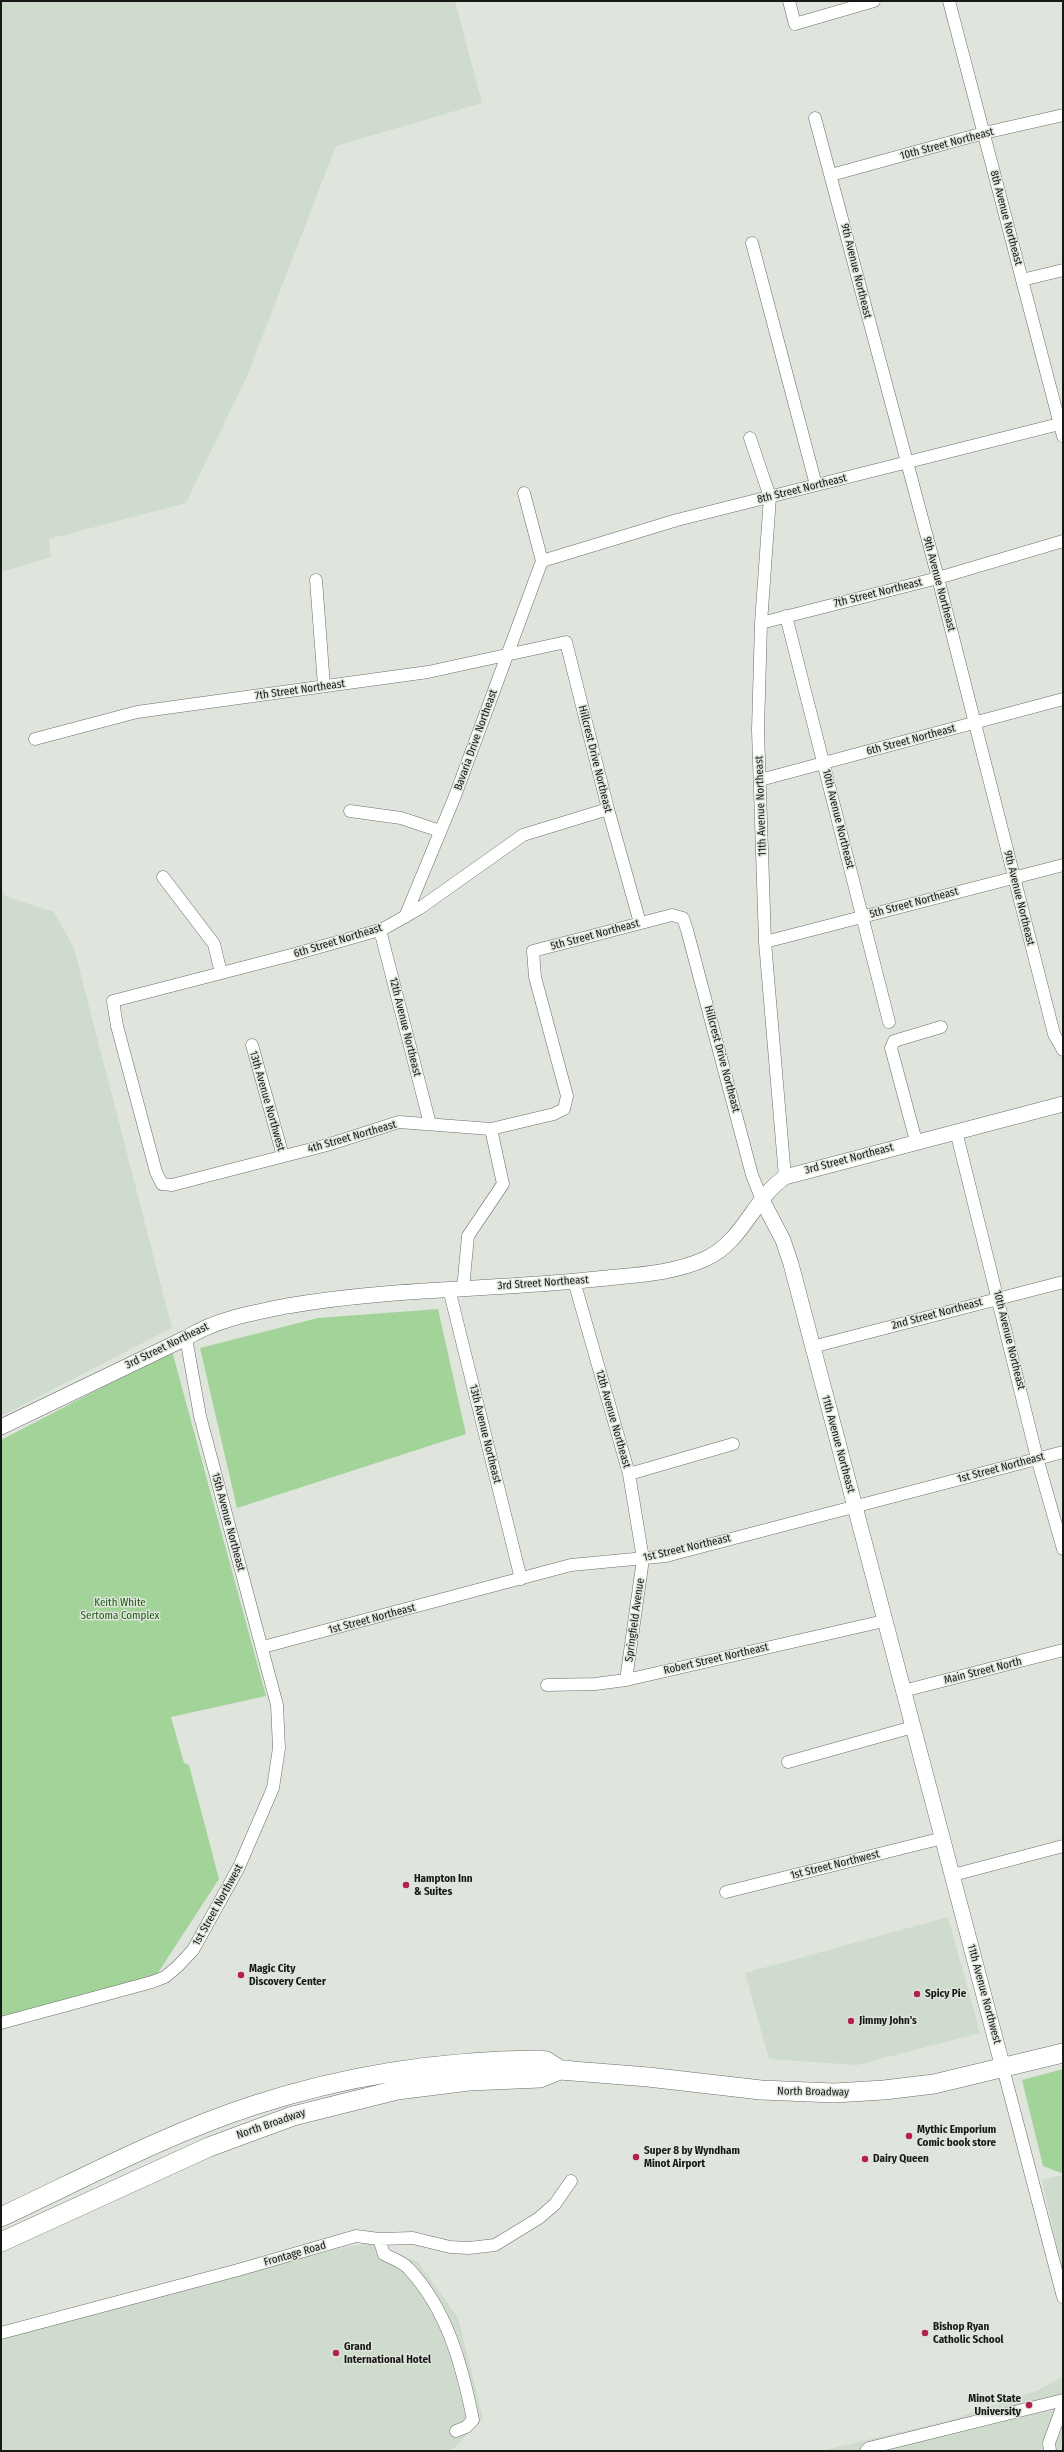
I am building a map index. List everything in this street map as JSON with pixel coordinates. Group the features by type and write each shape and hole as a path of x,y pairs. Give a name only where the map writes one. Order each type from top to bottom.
{"main road":[{"name":"North Broadway","path":"1,2242 209,2147 293,2116 396,2090 469,2081 540,2078 560,2070 641,2076 761,2090 838,2093 916,2087 1003,2068 1063,2052"},
{"name":"North Broadway","path":"1,2217 203,2124 288,2095 376,2074 465,2063 537,2060 546,2061 560,2070"}],"street":[{"path":"789,1 795,24 874,1"},
{"name":"8th Avenue Northeast","path":"949,1 1022,280 1062,423 1063,436"},
{"name":"10th Street Northeast","path":"832,175 984,133 1063,115"},
{"name":"9th Avenue Northeast","path":"815,118 832,175 906,462 976,722 1054,1034 1063,1050"},
{"path":"752,243 816,485"},
{"path":"1022,280 1063,270"},
{"name":"8th Street Northeast","path":"542,561 678,520 1062,423"},
{"name":"11th Avenue Northeast","path":"750,438 770,497 761,623 758,730 765,942 785,1177"},
{"path":"524,493 542,561"},
{"name":"7th Street Northeast","path":"761,623 938,578 1063,541"},
{"name":"Bavaria Drive Northeast","path":"405,917 455,796 542,561"},
{"path":"316,580 324,686"},
{"name":"10th Avenue Northeast","path":"786,616 863,916 888,1022"},
{"name":"7th Street Northeast","path":"36,739 137,712 428,672 566,642"},
{"name":"Hillcrest Drive Northeast","path":"566,642 608,809 640,922"},
{"name":"6th Street Northeast","path":"760,780 1063,699"},
{"name":"6th Street Northeast","path":"172,1185 162,1184 156,1172 117,1026 113,1001 380,930 405,917 523,835 608,809"},
{"path":"350,811 401,818 440,831"},
{"name":"5th Street Northeast","path":"765,942 1063,865"},
{"path":"163,877 214,944 221,973"},
{"name":"5th Street Northeast","path":"534,1119 564,1109 567,1096 535,977 533,951 640,922 672,915 683,918"},
{"name":"Hillcrest Drive Northeast","path":"683,918 752,1175 762,1200"},
{"name":"12th Avenue Northeast","path":"380,930 430,1124"},
{"path":"916,1142 891,1048 894,1040 941,1027"},
{"name":"13th Avenue Northwest","path":"252,1045 283,1156"},
{"name":"3rd Street Northeast","path":"1,1427 186,1338 206,1326 263,1311 320,1300 456,1289 574,1282 661,1273 703,1260 716,1254 731,1242 773,1185 785,1177 1063,1104"},
{"name":"4th Street Northeast","path":"172,1185 283,1156 399,1122 491,1129 534,1119"},
{"name":"13th Avenue Northeast","path":"491,1129 503,1184 468,1236 456,1289 521,1579"},
{"name":"10th Avenue Northeast","path":"956,1131 1037,1458 1063,1549"},
{"name":"11th Avenue Northeast","path":"762,1200 783,1240 789,1258 903,1691"},
{"name":"12th Avenue Northeast","path":"574,1282 628,1474 643,1559"},
{"name":"2nd Street Northeast","path":"812,1347 1063,1282"},
{"name":"15th Avenue Northeast","path":"186,1338 200,1416 263,1647 277,1705"},
{"path":"628,1474 733,1444"},
{"name":"1st Street Northeast","path":"263,1647 571,1566 666,1556 1063,1452"},
{"name":"Springfield Avenue","path":"626,1680 643,1559"},
{"name":"Robert Street Northeast","path":"547,1685 595,1684 626,1680 884,1621"},
{"name":"Main Street North","path":"903,1691 1063,1650"},
{"name":"11th Avenue Northwest","path":"903,1691 914,1727 1063,2297"},
{"name":"1st Street Northwest","path":"1,2023 152,1982 164,1977 194,1950 240,1866 273,1788 279,1748 277,1705"},
{"path":"788,1762 914,1727"},
{"name":"1st Street Northwest","path":"726,1892 943,1838"},
{"path":"953,1876 1063,1846"},
{"name":"Frontage Road","path":"1,2333 238,2270 356,2236 379,2239 413,2238 456,2248 494,2245 539,2218 555,2204 571,2181"},
{"path":"379,2239 384,2254 407,2266 439,2311 450,2330 473,2420 466,2427 456,2431"},
{"path":"866,2451 869,2448 1063,2400"},
{"path":"1050,2451 1049,2443 1063,2405"}],"shaded area":[{"path":"1,1 455,1 482,103 336,146 247,376 186,503 49,539 51,557 1,572"},
{"path":"1,889 5,896 54,912 74,948 172,1328 1,1416"},
{"path":"948,1917 980,2033 857,2065 769,2059 745,1973"},
{"path":"1063,2175 1063,2290 1062,2271 1042,2180"},
{"path":"374,2244 418,2262 458,2318 483,2418 453,2449 442,2451 1,2451 1,2338 344,2247"},
{"name":"Minot State University","path":"1063,2376 1063,2451 821,2451 950,2420 1039,2390"}],"green space":[{"path":"438,1309 466,1434 237,1508 200,1348 318,1318"},
{"name":"Keith White Sertoma Complex","path":"172,1351 266,1696 171,1717 184,1763 189,1765 219,1879 152,1982 1,2018 1,1440"},
{"path":"1063,2069 1063,2173 1061,2173 1043,2166 1022,2080"}],"place":[{"name":"Hampton Inn & Suites","path":"406,1885"},
{"name":"Magic City Discovery Center","path":"241,1975"},
{"name":"Spicy Pie","path":"917,1994"},
{"name":"Jimmy John's","path":"851,2021"},
{"name":"Mythic Emporium Comic book store","path":"909,2136"},
{"name":"Super 8 by Wyndham Minot Airport","path":"636,2157"},
{"name":"Dairy Queen","path":"865,2159"},
{"name":"Bishop Ryan Catholic School","path":"925,2333"},
{"name":"Grand International Hotel","path":"336,2353"},
{"name":"Minot State University","path":"1029,2405"}]}
